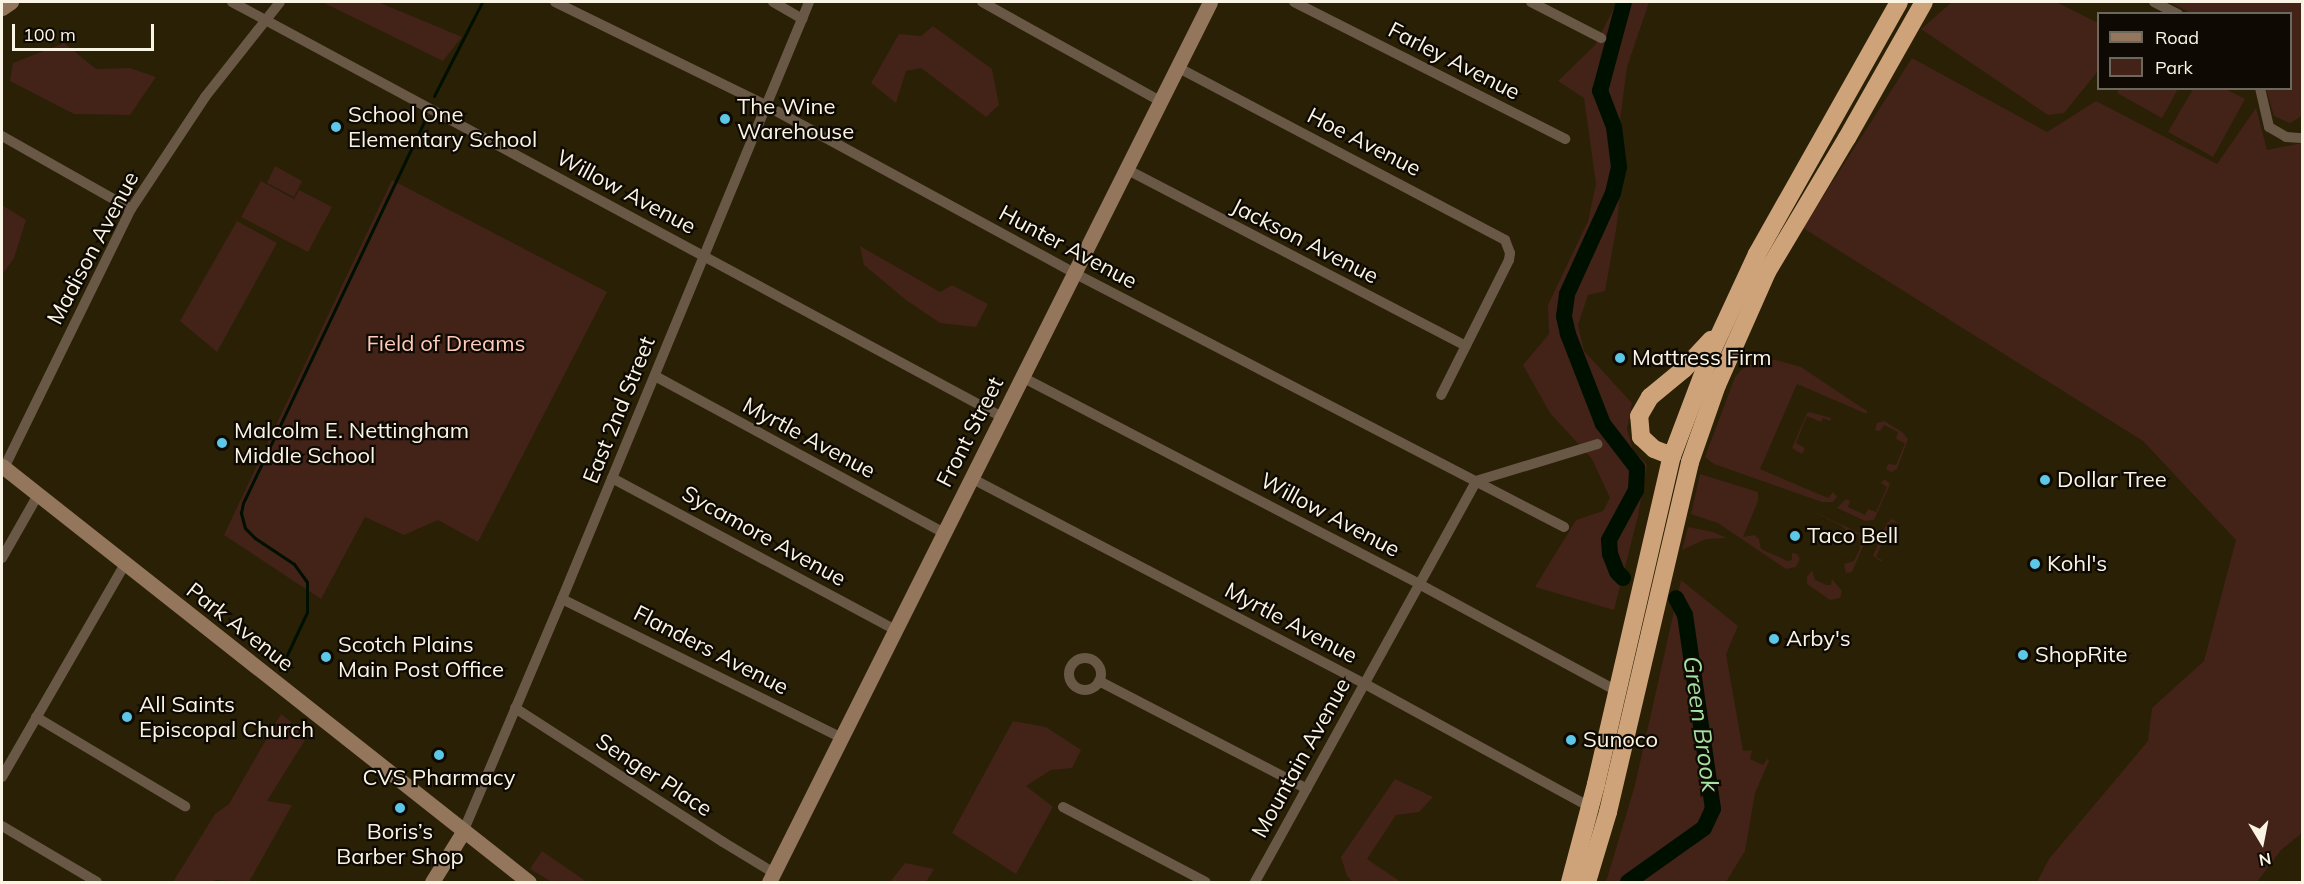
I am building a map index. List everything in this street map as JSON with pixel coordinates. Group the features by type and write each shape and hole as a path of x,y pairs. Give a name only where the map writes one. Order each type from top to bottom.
{"highway":[{"path":"1570,882 1590,807 1672,456 1723,327 1778,215 1899,2"},
{"path":"1587,882 1608,812 1692,455 1717,385 1767,272 1924,2"},
{"path":"1911,26 1935,2"},
{"path":"1672,456 1654,449 1641,437 1639,416 1650,397 1684,369 1723,327"}],"street":[{"path":"2,8 11,2"},
{"name":"Willow Avenue","path":"232,2 1002,417"},
{"name":"Madison Avenue","path":"3,467 131,208 206,97 280,2"},
{"name":"Hunter Avenue","path":"555,2 767,106 1074,273 1564,527"},
{"path":"773,2 802,19"},
{"name":"East 2nd Street","path":"463,832 809,2"},
{"path":"982,2 1160,101"},
{"name":"Front Street","path":"772,878 1210,2"},
{"name":"Farley Avenue","path":"1294,2 1565,139"},
{"path":"1531,2 1600,38"},
{"path":"2154,2 2174,12"},
{"name":"Hoe Avenue","path":"1177,67 1500,235 1510,253 1506,267 1466,346"},
{"path":"2260,90 2269,127 2286,137 2302,138"},
{"path":"2,136 131,208"},
{"name":"Jackson Avenue","path":"1126,169 1466,346"},
{"path":"1441,395 1466,346"},
{"name":"Myrtle Avenue","path":"655,376 944,533"},
{"name":"Willow Avenue","path":"1022,377 1419,584 1617,691"},
{"path":"1476,481 1598,444"},
{"name":"Park Avenue","path":"3,467 529,882"},
{"name":"Sycamore Avenue","path":"612,478 896,630"},
{"name":"Myrtle Avenue","path":"971,478 1364,683 1590,807"},
{"name":"Mountain Avenue","path":"1255,882 1476,481"},
{"path":"2,558 38,495"},
{"path":"2,777 125,564"},
{"name":"Flanders Avenue","path":"562,599 842,738"},
{"path":"1100,681 1307,789"},
{"name":"Senger Place","path":"515,708 772,878"},
{"path":"36,717 185,806"},
{"path":"1063,807 1206,882"},
{"path":"2,826 97,882"},
{"path":"432,882 463,832"}],"green space":[{"path":"322,2 378,2 462,37 443,61"},
{"path":"1617,2 1649,2 1627,67 1620,120 1624,150 1617,224 1605,291 1588,295 1578,325 1584,351 1632,403 1627,429 1633,450 1647,465 1638,516 1614,610 1535,587 1576,520 1603,511 1610,498 1592,459 1550,413 1523,365 1549,334 1548,305 1588,221 1596,184 1584,98 1558,81 1595,45"},
{"path":"1952,2 2056,2 2097,22 2097,72 2064,113 2048,115 1921,29"},
{"path":"2169,2 2302,2 2302,116 2290,123 2274,116 2266,90 2292,90 2292,12 2189,12"},
{"path":"933,26 992,69 999,105 986,117 921,68 906,71 896,103 871,83 899,34 921,36"},
{"path":"64,43 96,69 130,68 156,77 130,115 74,114 10,81 13,63"},
{"path":"1912,58 2047,132 2096,101 2217,164 2256,108 2267,150 2302,143 2302,833 2281,850 2257,882 2037,882 2049,859 2148,741 2152,708 2204,661 2236,540 2143,441 1803,228"},
{"path":"2118,90 2177,90 2162,118 2117,93"},
{"path":"2192,90 2228,90 2245,99 2213,157 2168,132"},
{"path":"275,166 302,181 294,197 267,183"},
{"name":"Field of Dreams","path":"392,180 607,292 478,542 438,520 404,535 365,517 321,599 224,535"},
{"path":"261,181 294,199 299,190 332,207 308,252 241,217"},
{"path":"2,205 26,220 14,258 2,275"},
{"path":"237,221 277,243 217,352 180,321"},
{"path":"860,246 940,292 952,285 988,304 976,327 940,323 906,300 864,265"},
{"path":"1760,360 1776,360 1801,367 1867,411 1867,414 1797,384 1760,469 1828,498 1833,492 1837,497 1833,502 1822,502 1714,464 1705,457 1735,377 1742,369"},
{"path":"1807,413 1831,418 1830,421 1823,418 1821,422 1807,416 1796,443 1805,448 1802,454 1792,448"},
{"path":"1884,421 1902,432 1908,439 1897,469 1891,472 1886,469 1888,464 1896,465 1905,443 1896,439 1898,432 1884,425 1880,431 1875,430 1877,423"},
{"path":"1700,474 1758,492 1758,501 1743,537 1754,535 1759,539 1761,549 1788,561 1792,560 1792,553 1797,554 1800,559 1796,567 1786,569 1718,523 1691,514"},
{"path":"1885,479 1890,484 1874,520 1865,521 1837,508 1846,499 1850,501 1848,507 1865,515 1868,509 1876,512 1887,487 1881,483"},
{"path":"1801,506 1864,535 1865,542 1852,572 1846,573 1844,564 1854,561 1860,549 1859,534 1850,534 1842,526"},
{"path":"1892,519 1899,523 1891,522 1876,557 1882,560 1881,562 1873,556 1887,523"},
{"path":"1688,527 1713,532 1727,538 1706,539 1682,550"},
{"path":"1812,570 1815,580 1831,585 1832,579 1842,591 1840,598 1830,600 1807,584 1807,577"},
{"path":"1681,580 1738,626 1726,654 1743,751 1752,750 1750,759 1763,765 1768,758 1769,761 1755,793 1745,851 1726,882 1606,882 1635,785"},
{"path":"281,714 308,735 267,801 292,805 249,882 215,880 213,882 173,882 215,814 229,804"},
{"path":"1013,721 1046,727 1081,750 1072,768 1051,770 1026,786 1053,807 1016,874 952,833"},
{"path":"1395,779 1433,797 1419,812 1396,815 1367,859 1401,882 1353,882 1347,876 1341,857"},
{"path":"542,851 587,882 552,882 530,869"},
{"path":"905,863 934,869 926,882 890,882"}],"waterway":[{"path":"434,96 482,2"},
{"name":"Green Brook","path":"1623,578 1617,572 1610,554 1609,540 1636,490 1637,468 1603,424 1568,334 1564,316 1567,294 1613,193 1619,167 1614,127 1600,91 1624,2"},
{"path":"280,670 307,612 307,582 294,564 255,538 245,528 241,513 243,503 425,119"},
{"name":"Green Brook","path":"1628,882 1704,828 1713,809 1685,615 1676,598"}],"place":[{"name":"The Wine Warehouse","path":"725,119"},
{"name":"School One Elementary School","path":"336,127"},
{"name":"Mattress Firm","path":"1620,358"},
{"name":"Malcolm E. Nettingham Middle School","path":"222,443"},
{"name":"Dollar Tree","path":"2045,480"},
{"name":"Taco Bell","path":"1795,536"},
{"name":"Kohl's","path":"2035,564"},
{"name":"Arby's","path":"1774,639"},
{"name":"ShopRite","path":"2023,655"},
{"name":"Scotch Plains Main Post Office","path":"326,657"},
{"name":"All Saints Episcopal Church","path":"127,717"},
{"name":"Sunoco","path":"1571,740"},
{"name":"CVS Pharmacy","path":"439,755"},
{"name":"Boris’s Barber Shop","path":"400,808"}]}
